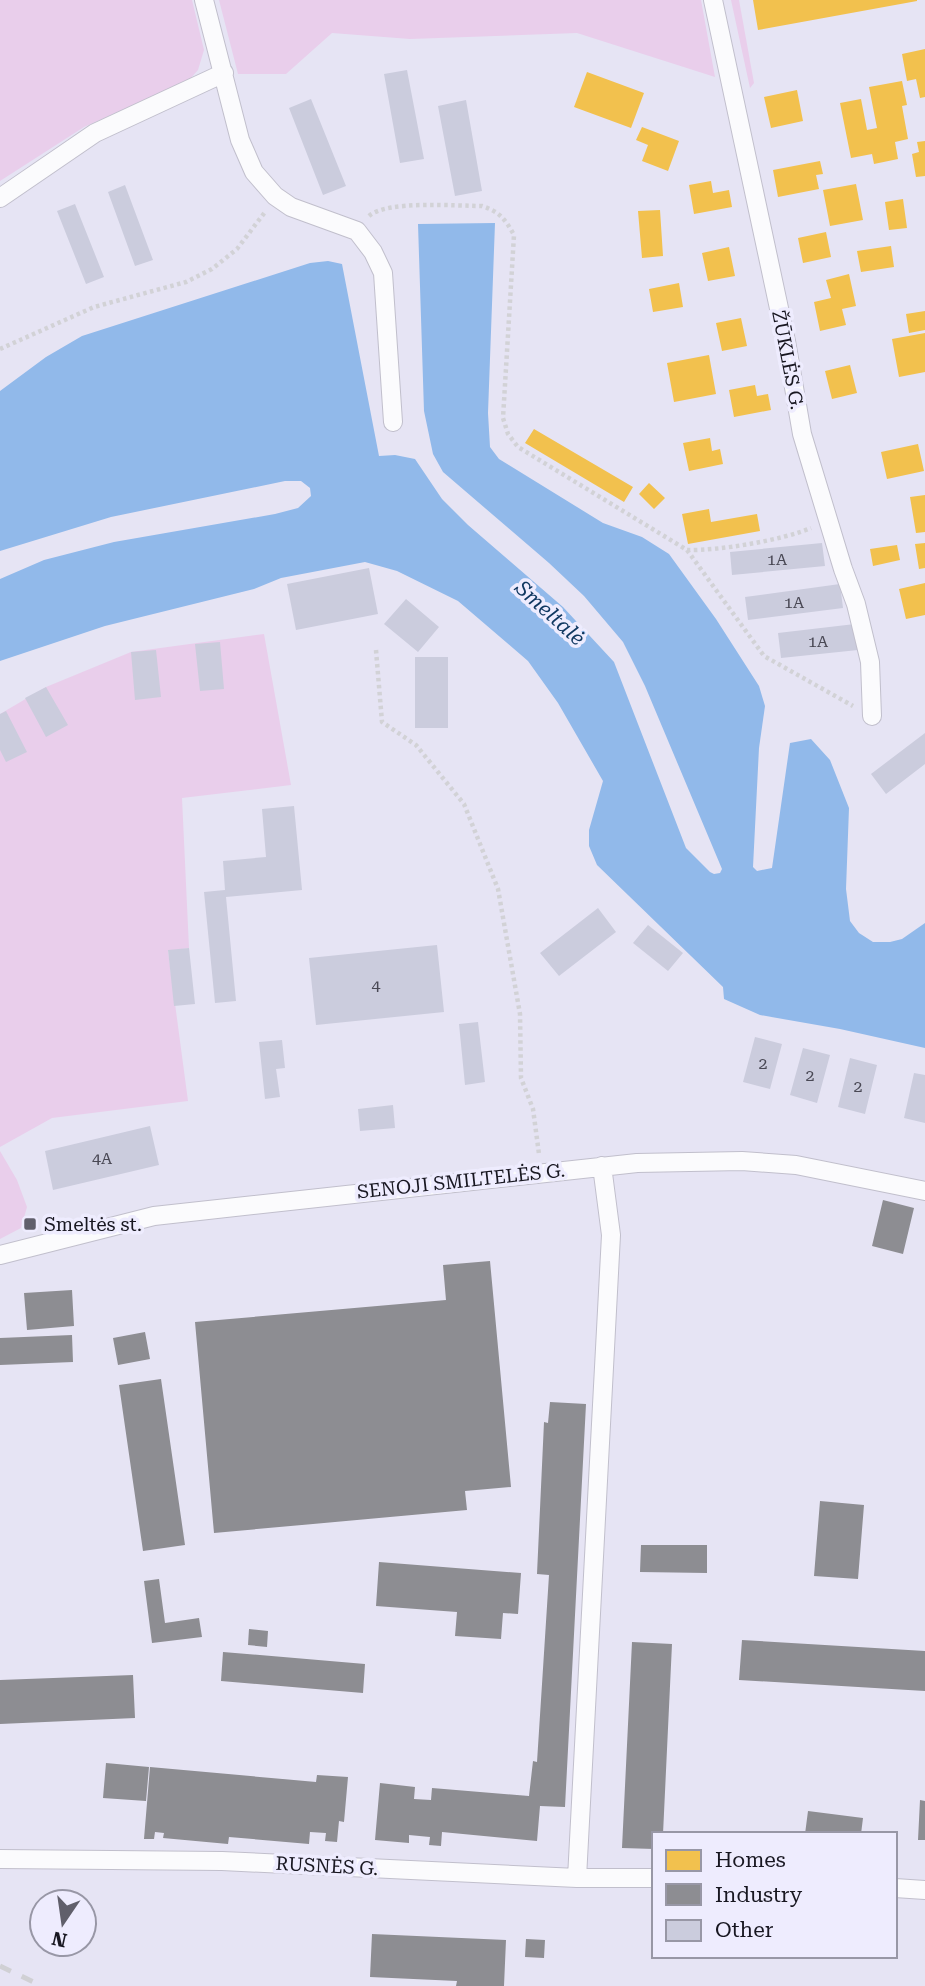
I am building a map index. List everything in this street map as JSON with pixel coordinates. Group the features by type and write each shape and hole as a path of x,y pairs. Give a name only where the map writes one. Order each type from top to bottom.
{"street":[{"path":"204,0 240,139 254,172 275,196 291,207 357,231 383,273 393,422"},
{"name":"ŽŪKLĖS G.","path":"712,0 786,341 802,434 856,604 870,662 873,716"},
{"path":"0,198 96,133 224,72"},
{"name":"SENOJI SMILTELĖS G.","path":"0,1255 154,1216 602,1166 683,1160 796,1165 925,1191"},
{"path":"577,1878 611,1235 602,1166"},
{"name":"RUSNĖS G.","path":"0,1859 222,1861 577,1878 652,1878"},
{"path":"897,1888 925,1890"}],"path":[{"path":"0,349 94,307 186,282 212,269 237,249 275,196"},
{"path":"357,231 372,213 390,206 482,206 495,210 505,218 514,235 503,418 508,434 518,447 687,550 764,656 873,716"},
{"path":"687,550 703,551 795,535 828,521"},
{"path":"376,650 382,722 416,746 464,804 498,889 520,1014 521,1078 533,1109 542,1173"}],"shaded area":[{"path":"0,0 192,0 204,50 198,70 189,80 84,127 0,181"},
{"path":"219,0 701,0 715,77 577,33 410,39 332,33 286,74 238,74"},
{"path":"731,0 739,0 754,83 750,88"},
{"path":"264,634 291,785 182,798 189,948 168,951 188,1101 52,1118 0,1147 0,714 46,687 131,652"},
{"path":"0,1151 17,1180 27,1207 21,1228 0,1239"}],"water":[{"name":"Smeltalė","path":"495,223 488,413 490,447 499,459 603,523 642,537 669,554 716,619 759,686 765,706 759,748 753,867 757,871 772,868 790,743 811,739 830,760 849,808 846,889 850,921 859,933 873,942 902,939 925,923 925,1048 760,1015 724,999 723,987 597,865 589,846 589,830 603,781 558,703 528,661 458,601 397,571 365,562 281,578 254,589 105,626 0,661 0,579 44,560 114,542 298,508 311,496 310,488 301,481 285,481 111,517 0,551 0,391 46,357 82,336 310,263 328,261 342,264 379,456 395,455 415,459 442,499 563,607 614,662 686,848 710,872 720,873 722,869 645,686 623,642 584,596 443,472 433,454 424,411 418,224"}],"building: Homes":[{"path":"753,0 917,0 917,1 758,30"},
{"path":"925,49 925,97 920,98 916,79 907,81 902,54"},
{"path":"587,72 644,93 631,128 574,107"},
{"path":"902,81 907,105 902,106 908,139 895,142 898,159 874,164 872,154 851,158 840,103 861,99 867,130 877,128 869,87"},
{"path":"797,90 803,121 771,128 764,97"},
{"path":"642,127 679,141 668,171 642,161 648,145 636,140"},
{"path":"925,141 925,176 916,177 912,154 919,152 917,142"},
{"path":"820,161 823,174 816,175 819,189 778,197 773,170"},
{"path":"711,181 713,193 729,190 732,207 694,214 689,185"},
{"path":"856,184 863,220 830,226 823,190"},
{"path":"903,199 907,228 889,230 885,202"},
{"path":"660,210 663,256 642,258 638,211"},
{"path":"826,232 831,257 803,263 798,238"},
{"path":"891,246 894,267 861,272 857,251"},
{"path":"729,247 735,276 708,281 702,253"},
{"path":"849,274 856,306 842,309 846,325 820,331 814,302 831,298 826,280"},
{"path":"679,283 683,307 653,312 649,289"},
{"path":"925,311 925,330 909,333 906,314"},
{"path":"741,318 747,346 722,351 716,323"},
{"path":"925,333 925,372 899,377 892,339"},
{"path":"709,355 716,394 674,402 667,363"},
{"path":"850,365 857,393 832,399 825,371"},
{"path":"755,385 757,396 768,394 771,410 734,417 729,390"},
{"path":"534,429 633,487 624,502 525,443"},
{"path":"710,438 712,451 720,449 723,464 689,471 683,443"},
{"path":"918,444 924,471 887,479 881,452"},
{"path":"649,483 665,498 654,509 639,494"},
{"path":"925,495 925,532 916,533 910,497"},
{"path":"709,509 711,522 757,514 760,531 688,544 682,514"},
{"path":"925,543 925,568 919,569 915,544"},
{"path":"897,545 900,560 873,566 870,549"},
{"path":"925,583 925,615 906,619 899,589"}],"building: Industry":[{"path":"883,1200 914,1208 903,1254 872,1246"},
{"path":"490,1261 511,1487 465,1491 467,1510 214,1533 195,1322 446,1300 443,1265"},
{"path":"72,1290 74,1326 27,1330 24,1293"},
{"path":"145,1332 150,1359 118,1365 113,1338"},
{"path":"72,1335 73,1362 0,1365 0,1338"},
{"path":"161,1379 185,1545 143,1551 119,1385"},
{"path":"550,1402 586,1404 565,1807 540,1806 537,1841 442,1832 441,1846 429,1845 430,1837 409,1835 409,1843 375,1840 380,1783 415,1787 414,1799 431,1800 432,1788 529,1796 533,1761 537,1762 549,1575 537,1574 544,1422 548,1423"},
{"path":"820,1501 864,1505 858,1579 814,1576"},
{"path":"641,1545 707,1545 707,1573 640,1572"},
{"path":"379,1562 521,1573 518,1614 503,1613 501,1639 455,1636 457,1612 376,1606"},
{"path":"159,1579 165,1623 199,1618 202,1637 152,1643 144,1581"},
{"path":"249,1629 268,1631 267,1647 248,1645"},
{"path":"742,1640 925,1651 925,1691 739,1680"},
{"path":"632,1642 672,1644 663,1832 652,1832 652,1849 622,1848"},
{"path":"223,1652 365,1664 363,1693 221,1681"},
{"path":"133,1675 135,1718 0,1724 0,1680"},
{"path":"106,1763 149,1767 146,1801 103,1798"},
{"path":"150,1767 316,1782 317,1775 348,1777 344,1822 339,1821 337,1842 325,1841 326,1833 310,1832 309,1844 229,1837 228,1844 163,1838 164,1833 155,1832 154,1839 144,1839"},
{"path":"920,1800 925,1801 925,1840 918,1840"},
{"path":"808,1811 863,1818 861,1832 805,1832"},
{"path":"372,1934 506,1940 504,1986 456,1986 457,1981 370,1977"},
{"path":"526,1939 545,1940 544,1958 525,1957"}],"building: Other":[{"path":"407,70 424,159 400,163 384,74"},
{"path":"311,99 346,186 323,195 289,108"},
{"path":"466,100 482,191 455,196 438,106"},
{"path":"125,185 153,260 135,266 108,192"},
{"path":"75,204 104,277 86,284 57,211"},
{"path":"822,543 825,566 732,575 730,552"},
{"path":"369,568 378,614 296,630 287,584"},
{"path":"840,584 843,608 748,620 745,597"},
{"path":"406,599 439,627 418,652 384,624"},
{"path":"855,624 858,650 781,658 778,633"},
{"path":"220,642 224,689 200,691 195,644"},
{"path":"156,650 161,697 135,700 131,652"},
{"path":"415,657 448,657 448,728 415,728"},
{"path":"46,687 68,725 46,737 25,698"},
{"path":"6,711 27,752 6,762 0,750 0,714"},
{"path":"925,733 925,764 886,794 871,774"},
{"path":"294,806 302,890 226,897 236,1001 215,1003 204,892 225,890 223,861 266,857 262,809"},
{"path":"598,908 616,932 559,976 540,953"},
{"path":"648,925 683,953 668,971 633,943"},
{"path":"437,945 444,1012 316,1025 309,958"},
{"path":"189,948 195,1004 174,1006 168,950"},
{"path":"478,1022 485,1082 465,1085 459,1024"},
{"path":"755,1037 782,1044 770,1089 743,1082"},
{"path":"282,1040 285,1068 276,1069 280,1097 265,1099 259,1042"},
{"path":"803,1048 830,1055 817,1103 790,1095"},
{"path":"850,1058 877,1065 865,1114 838,1107"},
{"path":"914,1073 925,1075 925,1123 904,1118"},
{"path":"393,1105 395,1128 360,1131 358,1109"},
{"path":"150,1126 159,1165 53,1190 45,1151"}],"railway":[{"path":"0,1966 42,1986"}],"place":[{"name":"Smeltės st.","path":"30,1224"}]}
